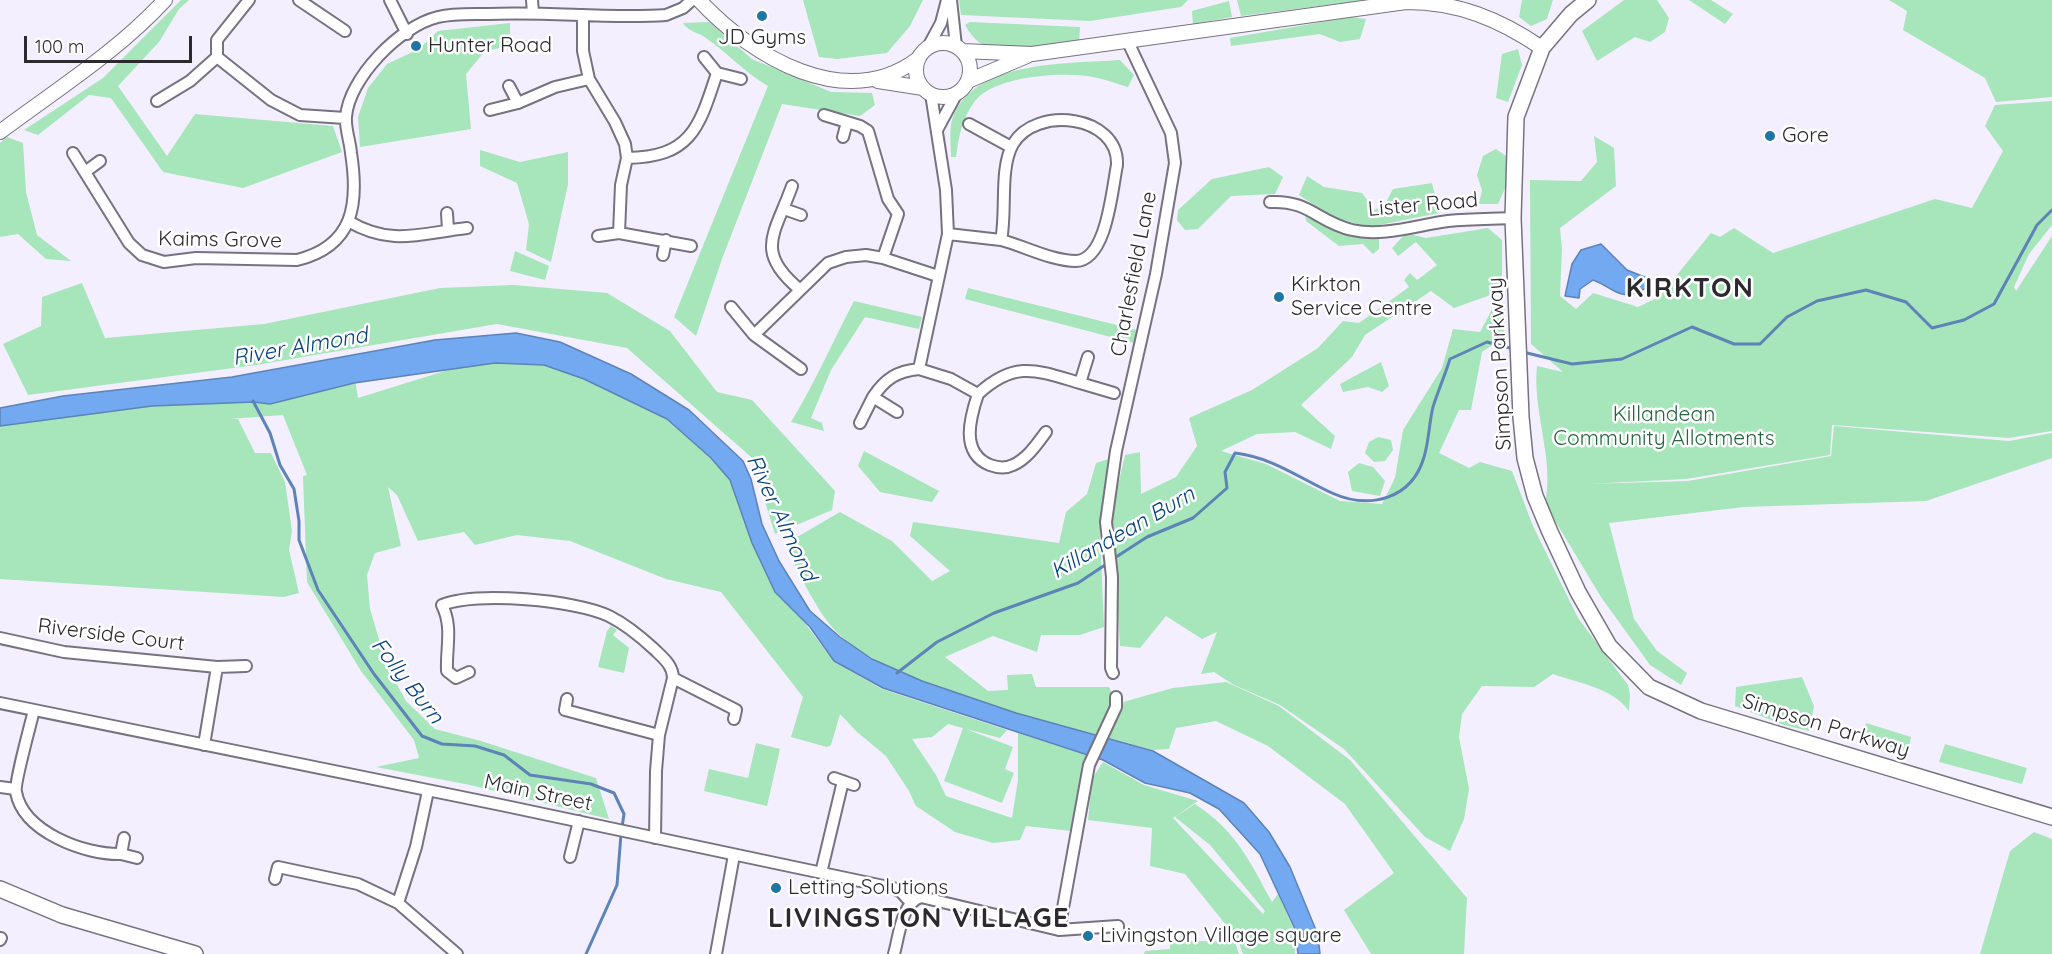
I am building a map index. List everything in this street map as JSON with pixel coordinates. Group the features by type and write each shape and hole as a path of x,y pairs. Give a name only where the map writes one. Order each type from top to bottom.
{"main road":[{"name":"Simpson Parkway","path":"1588,0 1571,14 1542,48 1516,117 1513,218 1525,458 1535,496 1578,592 1609,646 1649,687 1701,711 2052,817"},
{"path":"0,889 62,915 195,954"}],"street":[{"path":"0,132 69,83 149,17 165,0"},
{"path":"249,0 216,40 217,57 271,100 300,115 345,118 358,80 389,46 437,17 533,13 666,15 683,8 692,0"},
{"path":"299,0 345,31"},
{"path":"390,0 407,34"},
{"path":"532,0 533,13"},
{"path":"699,0 714,16 783,65 820,78 873,80 945,97 957,93"},
{"path":"873,80 891,76 919,58 941,23 949,0"},
{"path":"949,0 959,48 970,64 968,81"},
{"path":"928,47 944,43 959,48 1032,54 1128,42 1323,12 1406,2 1435,2 1490,18 1542,48"},
{"path":"583,15 583,51 589,79 615,122 625,144 627,158 621,185 619,232"},
{"name":"Charlesfield Lane","path":"1113,673 1111,668 1112,577 1106,522 1116,452 1156,274 1175,163 1171,133 1128,42"},
{"path":"937,130 957,93 968,81 1032,54"},
{"path":"157,100 190,81 217,57"},
{"path":"704,57 717,73 741,79"},
{"path":"919,58 916,74 927,91 937,130 946,190 948,234 919,369"},
{"path":"627,158 664,154 686,140 699,123 717,73"},
{"path":"490,110 589,79"},
{"path":"533,82 539,93"},
{"path":"509,86 518,103"},
{"path":"824,115 868,130 888,198 898,214 883,258"},
{"name":"Kaims Grove","path":"73,153 129,243 142,255 153,260 219,258 297,260 311,256 329,246 348,221 356,195 345,118"},
{"path":"948,234 1001,240 1074,261 1090,256 1101,238 1117,165 1118,154 1109,137 1085,124 1048,120 1030,126 1011,147 1001,240"},
{"path":"843,137 847,122"},
{"path":"969,124 1011,147"},
{"path":"85,172 100,161"},
{"path":"792,186 770,249 771,256 787,279 800,289"},
{"name":"Lister Road","path":"1270,202 1291,201 1329,222 1353,230 1385,231 1448,221 1513,218"},
{"path":"784,209 801,215"},
{"path":"447,213 448,230"},
{"path":"348,221 374,234 407,238 467,228"},
{"path":"598,236 619,232 692,246"},
{"path":"663,255 666,240"},
{"path":"754,335 828,263 846,257 866,255 883,258 938,276"},
{"path":"730,307 754,335 801,369"},
{"path":"1080,383 1088,357"},
{"path":"860,423 882,384 894,375 919,369 951,379 978,394"},
{"path":"1046,432 1028,454 1011,466 1000,468 987,464 977,456 969,438 970,423 978,394 999,378 1022,369 1045,372 1114,393"},
{"path":"873,398 897,412"},
{"path":"469,672 456,678 447,671 450,632 448,617 438,605 474,599 516,600 549,602 596,611 610,617 650,646 673,671 659,735 655,838"},
{"name":"Riverside Court","path":"0,638 64,652 217,667 246,666"},
{"path":"204,745 217,667"},
{"path":"673,678 736,710 734,718"},
{"path":"1059,930 1089,765 1116,707 1116,697"},
{"path":"567,699 565,710 659,735"},
{"name":"Main Street","path":"0,704 579,821 893,888 901,892 911,903"},
{"path":"34,710 15,789 23,812 48,831 87,849 137,858"},
{"path":"821,873 838,780 854,785"},
{"path":"0,787 15,789"},
{"path":"398,903 416,847 428,790"},
{"path":"570,856 579,821"},
{"path":"121,854 124,838"},
{"path":"716,954 734,855"},
{"path":"275,879 274,866 358,884 398,903 457,954"},
{"path":"894,954 911,903 921,897 1059,930 1118,926 1118,932"}],"green space":[{"path":"181,0 189,0 179,9 159,42 118,86 167,156 195,114 333,126 342,152 243,188 163,172 111,98 89,95 38,135 24,130 103,78"},
{"path":"803,0 923,0 910,26 887,53 837,59 819,57"},
{"path":"959,0 1188,0 1181,7 1090,21 961,15"},
{"path":"1237,0 1366,0 1241,16"},
{"path":"1522,0 1553,0 1547,19 1531,26 1519,17"},
{"path":"1624,0 1657,0 1669,18 1665,32 1650,42 1635,37 1597,61 1582,31"},
{"path":"1689,0 1711,0 1733,14 1725,24"},
{"path":"1889,0 2052,0 2052,97 1996,102 1985,78 1903,30 1907,11"},
{"path":"1229,1 1232,17 1193,24 1192,11"},
{"path":"1351,17 1366,19 1360,39 1340,42 1320,34 1231,46 1230,38"},
{"path":"709,22 752,59 831,92 872,93 875,105 860,116 782,104 722,259 696,336 674,317 768,86 683,23"},
{"path":"970,22 1080,27 1079,43 1031,48 993,47 984,45 973,36 965,25"},
{"path":"510,23 510,46 485,51 466,74 471,129 360,147 358,117 368,88 387,64 419,49 438,31"},
{"path":"1518,49 1522,65 1508,102 1496,98 1502,54"},
{"path":"1120,60 1134,75 1128,87 1080,75 1048,75 1013,81 984,93 975,101 967,114 956,157 951,157 952,120 963,100 980,85 1000,75 1024,69 1075,62"},
{"name":"Killandean Community Allotments","path":"2052,101 2052,225 2029,254 2014,287 2016,291 2052,236 2052,431 2009,438 1832,425 1830,455 1686,479 1587,484 1688,481 1831,456 1834,426 2009,441 2052,433 2052,458 1926,501 1744,507 1609,523 1634,619 1657,651 1687,673 1681,685 1650,665 1601,597 1545,504 1547,470 1536,383 1537,366 1563,372 1531,344 1530,180 1581,181 1597,162 1594,136 1614,148 1616,186 1560,228 1562,249 1560,296 1576,309 1593,293 1638,307 1659,297 1711,233 1720,237 1734,228 1773,253 1935,199 1972,208 2003,151 1985,126 1995,105"},
{"path":"7,137 23,143 26,192 37,235 71,261 46,259 18,234 0,237 0,143"},
{"path":"1496,149 1506,156 1507,184 1498,204 1479,204 1482,190 1477,175 1483,156"},
{"path":"480,150 520,162 568,152 568,184 551,262 526,250 529,224 517,183 480,166"},
{"path":"1269,167 1283,177 1275,194 1231,196 1198,229 1185,230 1177,220 1178,210 1212,179"},
{"path":"1307,176 1324,187 1362,193 1375,210 1385,204 1393,189 1432,183 1439,213 1369,227 1333,217 1299,195"},
{"path":"1305,215 1312,216 1330,228 1342,232 1379,236 1379,249 1373,254 1363,244 1339,246 1306,221"},
{"path":"1488,228 1502,240 1502,291 1454,308 1431,291 1365,335 1352,357 1301,405 1335,436 1331,449 1295,432 1257,434 1221,451 1266,464 1340,501 1382,504 1395,478 1403,430 1442,368 1453,329 1480,332 1496,302 1505,304 1504,337 1482,352 1471,410 1459,410 1439,453 1469,468 1480,462 1512,471 1533,526 1578,618 1628,685 1629,711 1622,703 1605,692 1553,674 1534,687 1482,686 1462,714 1459,737 1469,789 1464,819 1450,851 1425,837 1344,749 1280,705 1234,685 1214,672 1201,674 1217,632 1202,639 1166,616 1140,648 1120,646 1112,512 1125,455 1140,452 1141,494 1176,477 1197,446 1189,418 1252,390 1318,348 1343,321 1359,323 1409,287 1404,280 1410,273 1417,280 1437,265 1416,242 1398,256 1392,248 1406,233 1426,238"},
{"path":"515,251 549,266 545,280 510,271"},
{"path":"82,283 105,338 264,324 440,288 514,285 607,293 670,331 717,392 752,400 835,491 832,510 775,534 751,457 627,348 497,324 256,365 28,395 3,344 41,326 42,297"},
{"path":"968,288 1137,330 1134,343 965,299"},
{"path":"854,301 922,317 919,329 865,317 831,370 811,418 822,423 824,431 791,422 816,377"},
{"path":"546,360 663,411 716,454 764,538 789,602 834,662 882,689 1007,730 1000,738 966,729 1013,747 1005,769 1014,773 1002,803 944,781 963,728 948,724 932,737 912,739 936,775 946,796 1012,818 1018,780 1018,733 1086,755 1071,831 1026,826 1020,840 993,843 955,832 916,806 886,756 857,732 840,714 831,745 827,747 791,737 803,697 721,592 666,579 570,541 517,535 475,545 464,532 418,541 397,495 388,487 401,546 375,553 367,575 370,609 387,666 406,701 435,729 481,741 596,778 609,819 470,785 376,767 419,758 414,740 361,671 307,582 303,476 307,475 283,415 229,419 238,419 255,453 271,453 285,482 292,531 289,550 299,593 284,597 0,579 0,425 29,417 355,379 358,398 448,370 446,361"},
{"path":"1381,362 1389,386 1382,392 1368,387 1343,392 1340,384"},
{"path":"1378,437 1391,440 1393,450 1385,461 1374,462 1365,453 1369,442"},
{"path":"864,451 939,491 932,502 880,492 858,466"},
{"path":"1112,458 1100,532 1104,627 1080,635 1041,635 1037,652 993,636 945,657 988,691 1008,690 1007,675 1032,674 1036,687 1109,687 1114,697 1113,703 1097,735 964,697 896,670 866,654 833,629 810,594 785,544 840,512 892,541 932,581 950,571 910,536 913,522 1059,543 1066,512 1087,494 1096,463"},
{"path":"1359,463 1373,467 1385,481 1380,496 1352,491 1348,472"},
{"path":"611,626 617,630 613,635 629,648 624,673 598,667 607,631"},
{"path":"1802,677 1814,706 1809,731 1784,725 1735,706 1736,687"},
{"path":"1226,682 1279,706 1350,760 1467,898 1464,954 1371,954 1344,910 1394,873 1345,804 1268,746 1216,721 1176,728 1169,749 1152,750 1106,737 1118,719 1123,702 1173,688"},
{"path":"1866,723 1911,737 1908,752 1863,738"},
{"path":"756,743 780,749 767,806 704,791 709,769 748,778"},
{"path":"1945,744 2027,768 2022,784 1939,762"},
{"path":"1103,762 1144,785 1198,801 1173,818 1263,914 1265,911 1210,845 1175,817 1195,804 1222,825 1249,860 1272,902 1278,894 1294,930 1295,954 1243,954 1238,940 1185,874 1150,866 1152,828 1088,820 1092,779"},
{"path":"2034,832 2052,839 2052,954 1980,954 2010,851"},
{"path":"1170,940 1235,942 1239,954 1144,954 1145,951 1170,949"}],"water":[{"path":"1601,244 1627,270 1647,278 1646,288 1624,294 1593,280 1580,289 1579,298 1565,296 1572,264 1581,250"},
{"path":"516,333 560,342 631,374 689,410 743,461 751,479 762,524 779,561 810,611 840,637 872,659 922,681 1016,713 1153,751 1244,803 1269,832 1290,867 1318,935 1320,954 1298,954 1295,929 1260,854 1219,809 1190,793 1145,783 1103,760 883,688 834,661 810,627 775,592 752,543 730,480 711,458 667,419 584,379 544,365 495,363 354,383 270,404 254,402 152,406 0,426 0,408 63,396 232,377 435,340"}],"waterway":[{"name":"Killandean Burn","path":"1523,352 1572,364 1622,359 1692,327 1734,344 1760,344 1787,317 1817,301 1866,290 1906,302 1932,328 1964,320 1994,304 2037,225 2052,210"},
{"name":"Killandean Burn","path":"1113,559 1147,537 1193,518 1227,488 1225,472 1235,453 1262,459 1346,498 1375,500 1400,491 1410,483 1424,457 1433,407 1450,359 1487,342 1514,349"},
{"name":"Folly Burn","path":"253,401 270,433 280,465 294,489 299,521 299,540 318,590 374,674 422,736 442,744 475,746 504,755 530,775 591,784 614,793 624,814 622,827"},
{"name":"Killandean Burn","path":"897,673 937,642 994,613 1078,583 1108,563"},
{"name":"Folly Burn","path":"586,954 617,885 621,834"}],"place":[{"name":"JD Gyms","path":"762,16"},
{"name":"Hunter Road","path":"416,46"},
{"name":"Gore","path":"1770,136"},
{"name":"Kirkton Service Centre","path":"1279,297"},
{"name":"Letting Solutions","path":"776,888"},
{"name":"Livingston Village square","path":"1088,936"}],"district":[{"name":"KIRKTON","path":"1690,289"},
{"name":"LIVINGSTON VILLAGE","path":"919,919"}],"water label":[{"name":"River Almond","path":"300,347"},
{"name":"River Almond","path":"781,518"}]}
